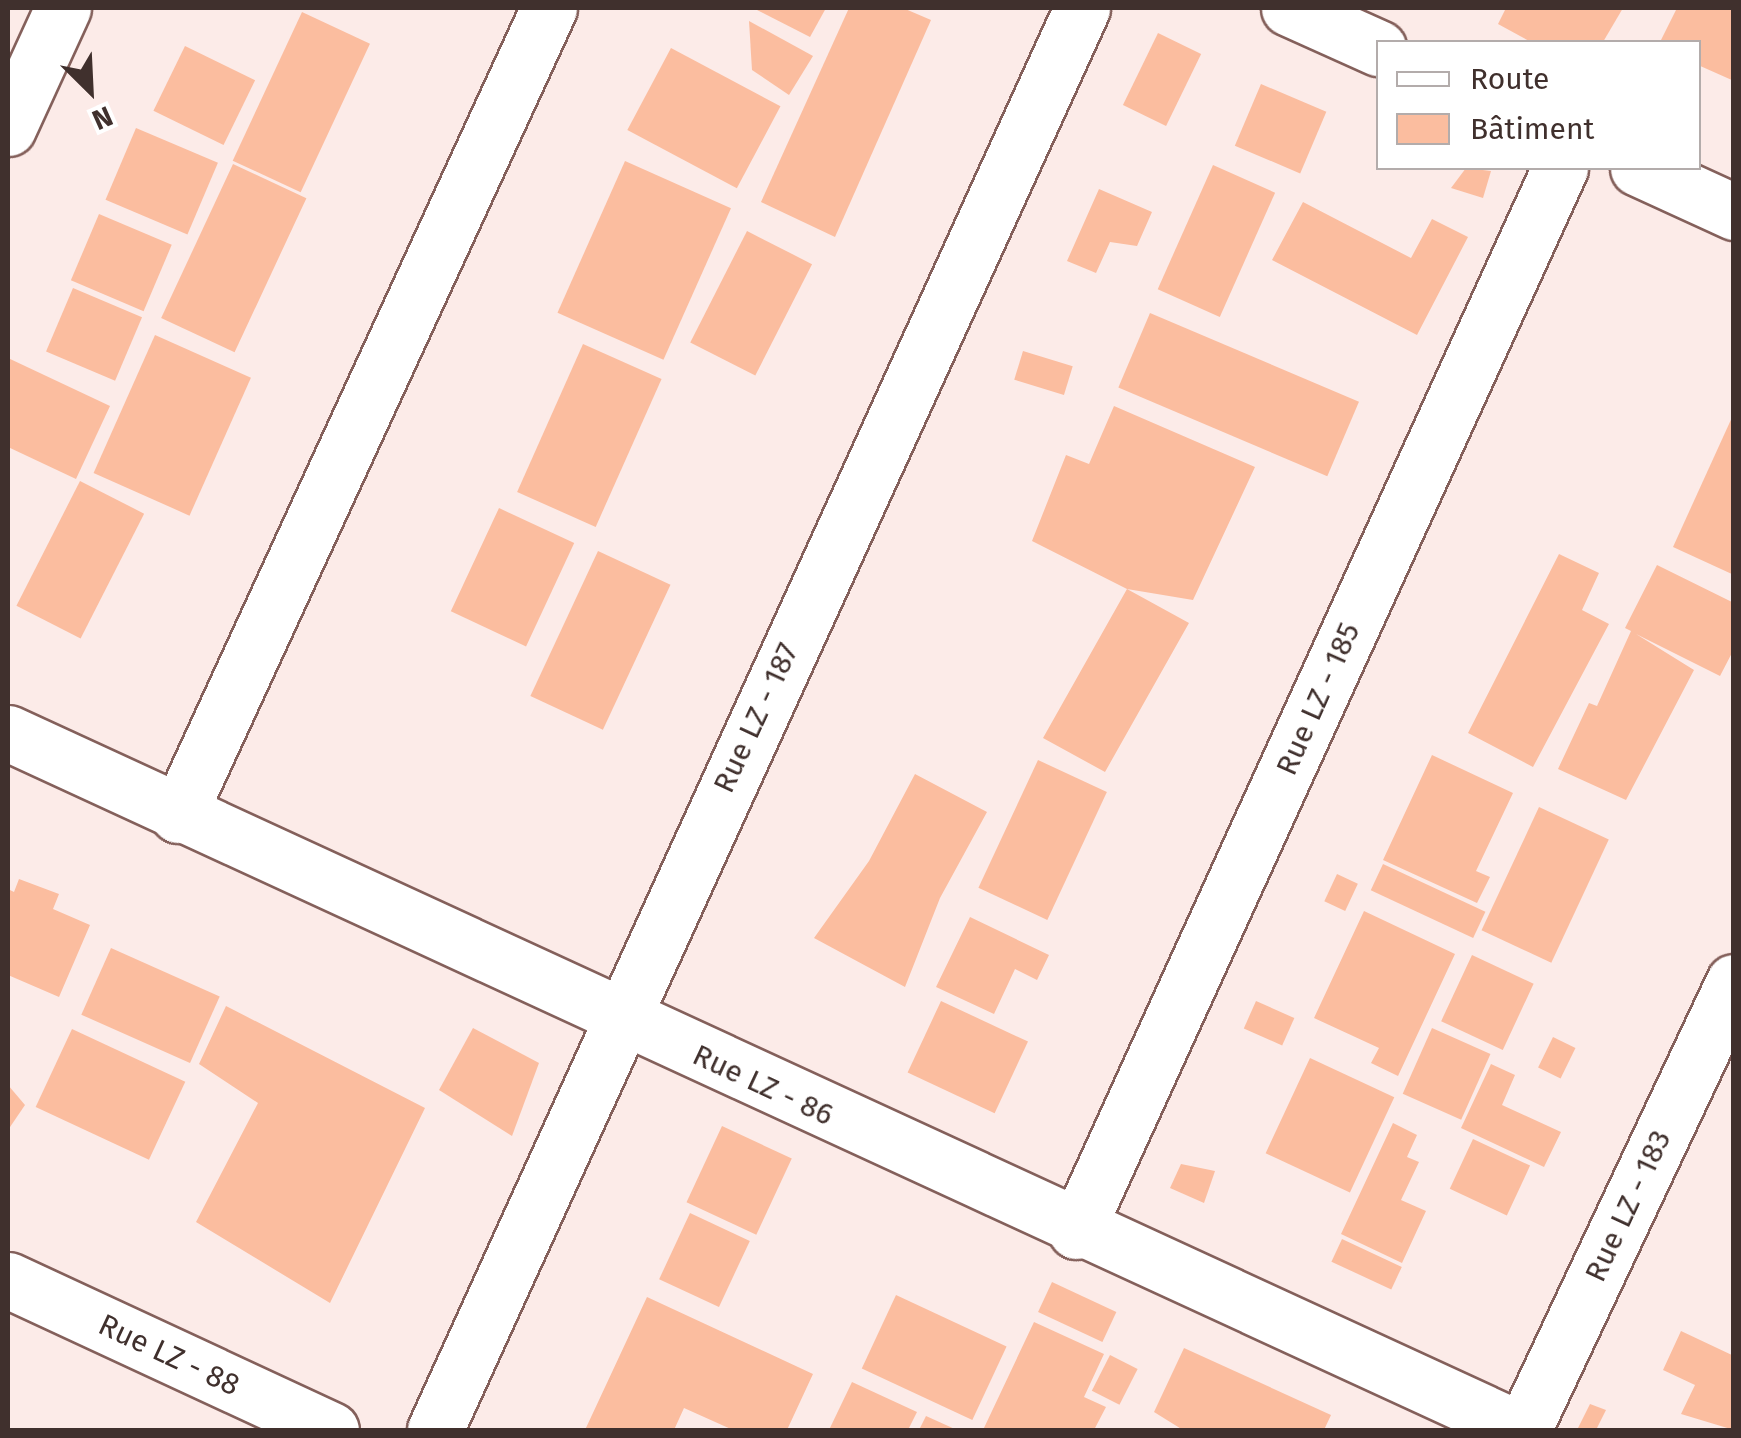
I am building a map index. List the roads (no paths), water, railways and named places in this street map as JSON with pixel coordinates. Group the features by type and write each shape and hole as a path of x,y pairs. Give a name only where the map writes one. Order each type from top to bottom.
{"street":[{"path":"8,128 63,8"},
{"path":"178,815 549,8"},
{"name":"Rue LZ - 187","path":"435,1430 619,1018 1082,8"},
{"path":"1290,8 1376,47"},
{"name":"Rue LZ - 185","path":"1076,1231 1559,170"},
{"path":"1642,170 1734,212"},
{"name":"Rue LZ - 86","path":"8,733 1076,1231 1522,1430"},
{"name":"Rue LZ - 183","path":"1522,1430 1734,982"},
{"name":"Rue LZ - 88","path":"8,1280 331,1430"}]}
